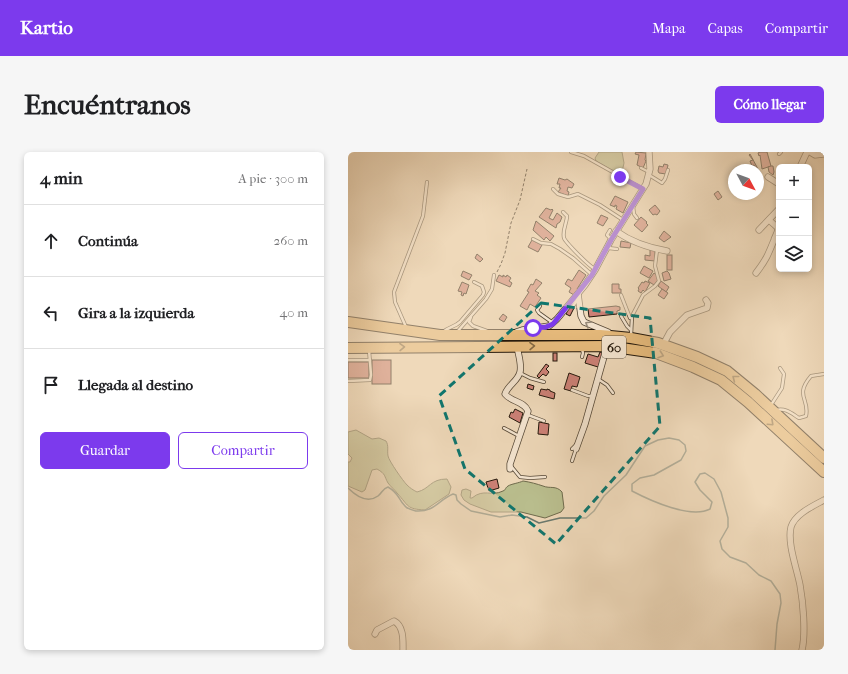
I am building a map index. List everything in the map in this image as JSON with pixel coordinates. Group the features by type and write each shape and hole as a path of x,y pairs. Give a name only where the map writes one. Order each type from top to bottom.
{"highway":[{"name":"60","path":"349,322 454,336 619,336 631,334 697,357 727,371 821,453"},
{"name":"60","path":"351,347 580,345 607,346 656,353 693,367 721,380 748,402 824,472"}],"street":[{"path":"503,336 522,330 546,327 553,324 578,296 594,272 607,248 611,240 613,230 624,220 643,189 649,174 649,152"},
{"path":"801,164 807,152"},
{"path":"810,152 815,156 824,154"},
{"path":"768,177 776,182"},
{"path":"760,230 776,213"},
{"path":"756,273 767,259 778,231 778,228 769,220"},
{"path":"613,230 657,249 667,251"},
{"path":"578,296 581,316 584,322 619,336"},
{"path":"663,345 670,332 687,314 707,308 708,302 706,300"},
{"path":"510,466 528,414 528,409 526,407 510,399 505,394 520,372 517,346"},
{"path":"575,447 594,396 607,346"},
{"path":"802,650 804,635 802,597 791,545 791,526 806,510 824,500"},
{"path":"375,634 378,630 394,621 400,626 404,650"}],"lane":[{"path":"571,152 584,156 643,189"},
{"path":"641,168 662,183 668,170"},
{"path":"407,330 395,302 394,292 423,216 427,182"},
{"path":"553,189 558,194 568,198 578,194 600,205 624,220"},
{"path":"633,206 634,214 637,218"},
{"path":"563,212 567,216 564,238 594,272"},
{"path":"533,238 541,243 551,244 560,248 594,272"},
{"path":"607,248 617,249"},
{"path":"631,318 643,295 656,286 659,281 655,266 657,249"},
{"path":"454,336 490,294 494,276"},
{"path":"440,335 445,330 460,322 483,295 484,292 482,286 474,282"},
{"path":"573,306 578,296"},
{"path":"621,296 631,318 631,334"},
{"path":"540,306 537,310 538,313 553,324"},
{"path":"621,316 631,334"},
{"path":"471,317 469,322 473,326 503,336"},
{"path":"580,345 583,350 582,356"},
{"path":"348,381 370,380 369,348"},
{"path":"348,360 370,360"},
{"path":"780,368 784,374 782,388 772,409 782,409 799,418 806,416 807,412 802,395 803,390 811,376 824,374"},
{"path":"520,372 530,378 544,382"},
{"path":"598,379 607,385 613,393"},
{"path":"572,390 588,396 594,396"},
{"path":"528,414 544,421"},
{"path":"504,428 520,436"},
{"path":"572,461 575,447"},
{"path":"510,466 520,477 545,477"}],"path":[{"path":"494,276 502,264 506,253 511,223 520,200 527,170"}],"highlighted area":[{"path":"541,303 650,318 660,426 556,544 465,469 439,396"}],"green space":[{"path":"599,152 622,152 624,163 622,172 618,174 596,161 595,158"},
{"path":"356,430 372,439 379,438 386,441 388,446 388,456 391,462 402,479 412,489 417,492 421,491 433,482 441,479 447,479 451,487 449,494 425,510 411,508 388,483 383,474 377,469 372,470 365,490 362,492 348,486 348,462 350,462 352,458 348,454 348,432"},
{"path":"523,481 560,490 562,492 564,508 561,512 545,518 521,512 491,512 470,504 464,500 461,495 462,490 466,489 471,491 470,498 484,493 499,493 509,485"}],"building":[{"path":"636,152 646,153 646,161 643,168 637,165 639,155 635,154"},
{"path":"767,152 771,166 764,168 764,164 761,164 760,155 759,156 758,153"},
{"path":"750,154 755,164 751,164 750,161 753,160 749,155"},
{"path":"664,164 668,165 666,174 659,173 659,166 663,167"},
{"path":"773,166 773,175 769,172 768,167"},
{"path":"559,178 565,180 567,179 574,184 572,188 568,187 568,196 558,192 561,188 559,188 560,184 557,184"},
{"path":"718,191 722,197 718,200 714,194"},
{"path":"615,196 628,202 623,213 616,209 617,206 615,205 615,207 610,205"},
{"path":"655,205 660,211 657,215 653,215 649,210"},
{"path":"546,208 553,210 549,218 553,220 557,213 562,217 556,228 539,217"},
{"path":"601,215 608,218 603,226 597,223"},
{"path":"641,217 647,222 646,223 648,225 642,232 634,225"},
{"path":"536,221 554,236 550,241 546,237 544,240 533,230"},
{"path":"664,231 671,237 664,242 659,238"},
{"path":"532,240 542,245 538,252 528,247"},
{"path":"621,241 631,243 630,248 620,247"},
{"path":"650,250 655,250 655,261 645,260 645,255 650,256"},
{"path":"477,254 483,259 480,262 475,258"},
{"path":"667,255 672,255 672,270 667,270"},
{"path":"644,266 653,271 649,278 640,273"},
{"path":"579,270 586,275 574,295 569,292 571,288 565,284 568,279 572,281"},
{"path":"463,271 472,275 469,280 461,276"},
{"path":"667,271 671,279 664,281 662,273"},
{"path":"654,273 657,275 658,280 654,285 648,281"},
{"path":"499,275 506,277 507,275 511,278 509,281 512,283 510,287 496,281"},
{"path":"536,279 542,283 535,291 539,293 537,295 541,298 535,307 530,304 527,310 520,306 529,292 527,291 531,284 533,285"},
{"path":"645,281 650,283 645,292 643,290 641,293 638,291 638,288 642,282 644,283"},
{"path":"661,281 669,287 666,292 658,286"},
{"path":"462,282 469,285 466,294 464,293 463,296 461,295 462,292 458,291"},
{"path":"612,284 619,284 621,293 612,293"},
{"path":"662,289 668,293 664,299 658,295"},
{"path":"570,306 574,308 570,316 566,314"},
{"path":"616,306 620,307 617,314 589,317 588,309"},
{"path":"503,314 507,317 504,322 499,319"},
{"path":"600,352 603,353 598,367 585,363 588,354 598,357"},
{"path":"553,353 557,353 557,361 553,361"},
{"path":"372,360 391,360 391,384 372,384"},
{"path":"348,362 369,362 369,378 348,378"},
{"path":"546,364 549,366 546,369 549,372 546,376 543,374 539,378 537,376"},
{"path":"569,373 580,377 577,387 572,386 571,391 564,389"},
{"path":"528,384 534,386 533,390 527,388"},
{"path":"541,389 547,389 555,393 554,399 539,395"},
{"path":"515,409 523,413 520,423 509,417 511,412 513,413"},
{"path":"539,422 549,424 548,435 538,434"},
{"path":"497,479 499,488 489,491 486,482"}],"waterway":[{"path":"348,488 358,496 370,499 378,496 388,487 397,494 406,507 416,511 428,510 453,494 456,495 457,500 461,504 471,511 500,517 512,515 527,517 539,523 560,518 586,518 594,511 604,496 626,475 645,446 658,440 669,438 679,440 685,445 686,451 681,460 654,475 640,478 632,484 632,491 671,508 692,512 702,512 710,509 712,502 700,490 695,482 700,474 705,473 714,479 721,492 728,518 728,527 720,541 722,549 730,557 746,563 759,575 771,581 780,594 781,603 777,624 775,650"}],"route":[{"path":"533,328 546,327 553,324 557,320 595,270 616,231 638,198 643,189 620,177"}]}
